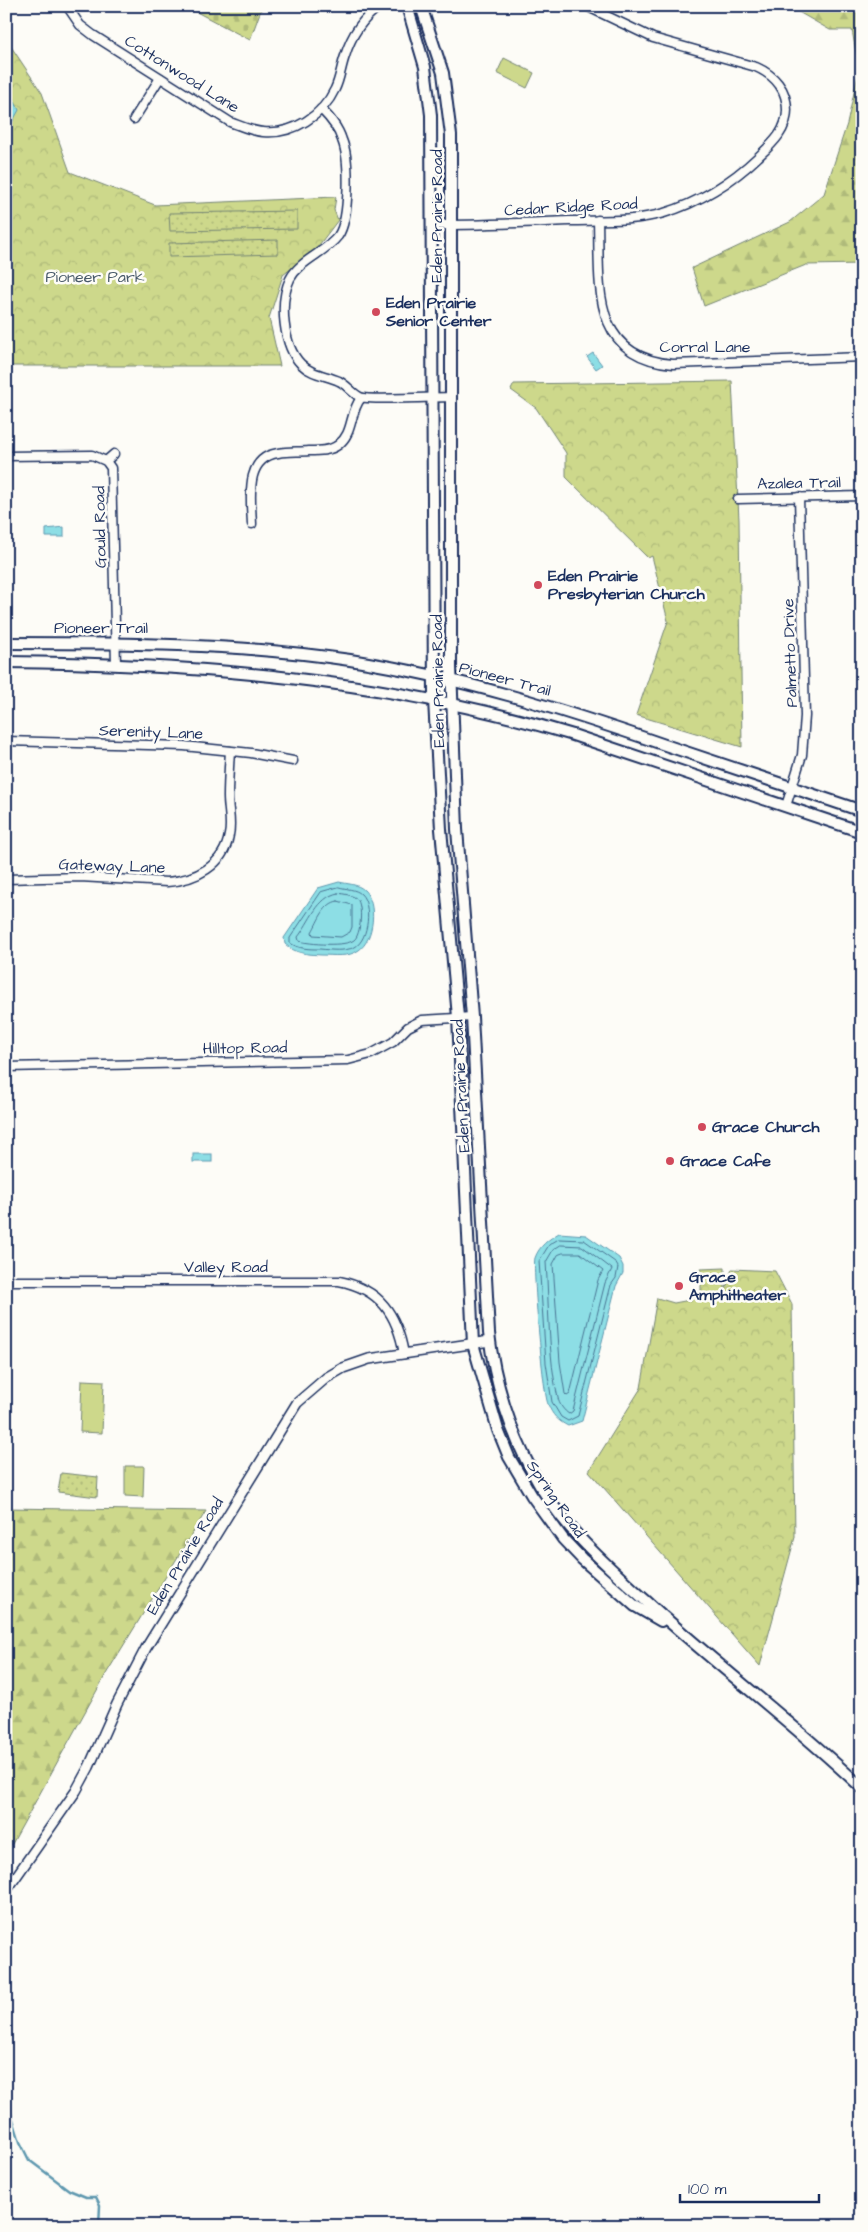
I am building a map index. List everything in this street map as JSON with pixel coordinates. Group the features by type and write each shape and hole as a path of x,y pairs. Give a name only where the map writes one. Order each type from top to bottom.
{"main road":[{"name":"Eden Prairie Road","path":"407,6 424,61 432,135 431,493 434,541 434,700 442,828 458,1017 473,1344"},
{"name":"Eden Prairie Road","path":"420,6 441,65 451,135 452,704 457,829 472,1017 490,1341"},
{"name":"Pioneer Trail","path":"6,643 116,643 254,648 351,660 434,676 497,690 576,714 862,811"},
{"path":"6,662 116,664 267,674 335,682 434,700 573,734 862,832"},
{"name":"Spring Road","path":"490,1341 504,1405 533,1474 559,1513 594,1554 675,1628 862,1788"},
{"name":"Spring Road","path":"473,1344 490,1408 505,1448 532,1496 547,1518 582,1559 608,1584 635,1606 675,1628"}],"street":[{"name":"Cottonwood Lane","path":"67,6 80,25 160,78 230,122 247,129 264,132 282,131 298,126 321,109 335,89 345,54 353,37 364,22 380,6"},
{"name":"Cedar Ridge Road","path":"432,226 644,218 665,213 724,185 740,174 776,140 787,117 787,104 784,92 768,72 653,38 586,6"},
{"path":"134,119 160,78"},
{"path":"321,109 338,128 344,142 346,157 345,222 328,248 304,264 291,278 285,293 285,336 292,352 301,364 313,373 340,381 361,398 451,397"},
{"name":"Corral Lane","path":"598,220 600,282 604,316 614,335 623,344 647,359 673,364 862,357"},
{"path":"252,524 251,484 253,472 259,463 267,456 278,453 324,451 340,444 346,437 355,406 361,398"},
{"path":"6,456 92,455 106,461 114,454"},
{"name":"Gould Road","path":"106,461 111,468 113,476 116,664"},
{"name":"Azalea Trail","path":"738,499 862,496"},
{"name":"Palmetto Drive","path":"786,806 802,755 805,716 798,497"},
{"name":"Serenity Lane","path":"6,741 184,746 230,750 293,761"},
{"name":"Gateway Lane","path":"6,879 88,877 167,882 192,878 204,872 220,857 229,836 230,750"},
{"name":"Hilltop Road","path":"6,1067 348,1060 371,1054 393,1042 408,1027 422,1020 472,1017"},
{"name":"Valley Road","path":"6,1281 339,1281 357,1284 372,1293 390,1311 397,1326 404,1354"},
{"name":"Eden Prairie Road","path":"6,1891 76,1791 146,1648 298,1403 326,1378 343,1368 370,1359 490,1341"}],"green space":[{"path":"185,6 265,6 262,7 250,40"},
{"path":"788,6 862,6 862,264 806,265 704,306 692,268 790,222 824,194 847,124 859,70 852,30 830,30"},
{"name":"Pioneer Park","path":"6,39 42,93 70,172 155,205 336,197 334,210 338,220 316,249 283,275 269,318 280,366 6,366"},
{"path":"504,58 534,73 527,88 497,73"},
{"path":"297,211 297,229 170,231 169,213"},
{"path":"278,240 278,254 169,257 169,243"},
{"path":"732,381 739,520 742,747 636,715 668,621 652,556 648,558 566,477 566,453 536,408 511,390 514,384"},
{"path":"725,1268 725,1292 732,1269 775,1271 792,1304 795,1537 760,1666 589,1471 641,1388 657,1298 674,1303 722,1294 701,1294 701,1269"},
{"path":"82,1380 104,1381 102,1433 80,1432"},
{"path":"125,1466 144,1466 143,1497 125,1496"},
{"path":"61,1473 98,1477 97,1497 58,1492"},
{"path":"6,1508 206,1511 106,1674 12,1844 6,1850"}],"water":[{"path":"6,84 19,110 6,133"},
{"path":"593,353 602,365 596,369 587,357"},
{"path":"64,527 64,537 46,537 46,529"},
{"path":"339,882 359,886 364,890 371,903 373,912 371,930 364,945 355,953 336,956 302,953 293,950 285,944 284,938 318,888"},
{"path":"193,1154 212,1154 212,1162 193,1162"},
{"path":"559,1233 586,1235 619,1258 623,1266 623,1273 616,1286 582,1421 568,1426 558,1420 553,1414 546,1395 534,1266 539,1250"}],"waterway":[{"path":"6,2084 8,2103 20,2142 29,2160 69,2190 86,2197 96,2197 100,2205 99,2226"}],"place":[{"name":"Eden Prairie Senior Center","path":"376,312"},
{"name":"Eden Prairie Presbyterian Church","path":"538,585"},
{"name":"Grace Church","path":"702,1127"},
{"name":"Grace Cafe","path":"670,1161"},
{"name":"Grace Amphitheater","path":"679,1286"}]}
